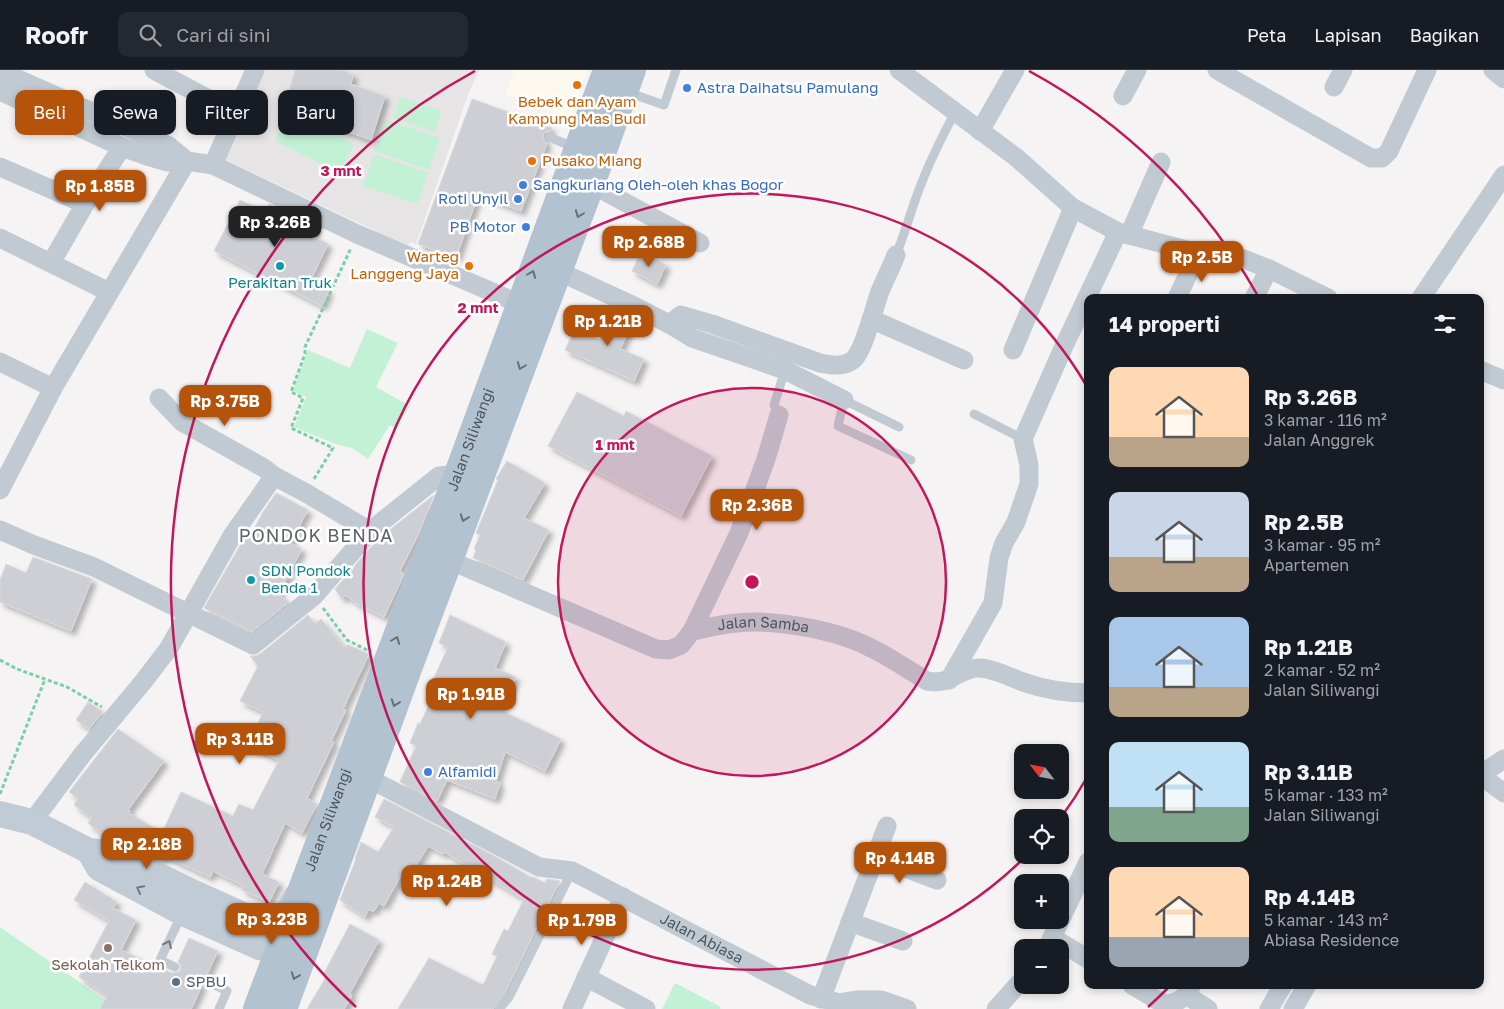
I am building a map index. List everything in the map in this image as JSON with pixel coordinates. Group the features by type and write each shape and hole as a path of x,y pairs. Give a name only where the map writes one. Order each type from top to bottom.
{"main road":[{"name":"Jalan Siliwangi","path":"278,1008 280,950 608,70"},
{"name":"Jalan Siliwangi","path":"278,1008 307,943 628,81"}],"street":[{"path":"154,70 192,90"},
{"path":"246,90 255,70"},
{"path":"899,70 1017,158 1073,208 1124,234 1198,254 1231,254 1269,269 1320,294"},
{"path":"980,131 1015,70"},
{"path":"1123,96 1137,70"},
{"path":"1334,87 1343,70"},
{"path":"1220,71 1371,158 1382,158 1389,151 1427,70"},
{"path":"1492,70 1504,79"},
{"path":"0,71 27,76 169,146 187,161"},
{"path":"0,91 122,147 168,162 187,161 213,165 357,234 520,304"},
{"path":"213,165 226,135"},
{"path":"51,263 85,204 122,147"},
{"path":"0,487 53,388 108,292 187,161"},
{"path":"1094,294 1161,162"},
{"path":"0,167 85,204"},
{"path":"1423,294 1504,175"},
{"path":"591,184 700,243"},
{"path":"1013,350 1073,208"},
{"path":"0,238 108,292"},
{"path":"1178,294 1198,254"},
{"path":"669,324 681,315 712,324 820,363 835,366 845,364 854,359 860,349 896,255"},
{"path":"1256,294 1269,269"},
{"path":"558,272 669,324 692,338 785,370 844,400"},
{"path":"949,680 993,602 999,558 1019,515 1029,484 1029,465 1023,439 1084,315"},
{"path":"871,319 964,360"},
{"path":"0,362 53,388"},
{"path":"1484,372 1504,380"},
{"path":"159,398 182,422 370,531"},
{"path":"449,560 656,649 669,650 681,645 692,630 739,533 766,459 779,415"},
{"path":"0,530 34,545 94,567 252,645 314,596 370,531 439,476 458,474"},
{"path":"32,822 77,762 158,664 232,536 274,476"},
{"name":"Jalan Samba","path":"692,630 737,623 767,622 826,632 855,640 927,681 936,683 949,680 978,668 1047,688 1084,693"},
{"path":"1484,772 1504,759"},
{"name":"Jalan Abiasa","path":"368,778 539,867 572,871 739,959 821,999 839,1003 858,1000 881,1000 907,1009"},
{"path":"1484,778 1504,793"},
{"path":"0,814 32,822 89,851 112,852 187,903 259,947 280,950 307,943"},
{"path":"821,999 886,826"},
{"path":"874,856 937,880"},
{"path":"187,903 263,924 274,924 284,918 312,866"},
{"path":"1052,939 1084,871"},
{"path":"572,1009 623,897"},
{"path":"850,922 903,941"},
{"path":"1069,951 1084,957"},
{"path":"586,977 646,1009"},
{"path":"996,1009 1014,989"},
{"path":"1139,989 1168,1007 1189,990 1208,1009"},
{"path":"1269,1009 1281,989"},
{"path":"1293,1009 1305,989"}],"lane":[{"path":"628,81 664,105 676,70"},
{"path":"896,255 935,150 955,112"},
{"path":"549,137 578,149"},
{"path":"779,415 774,405 785,370"},
{"path":"899,428 844,400 838,426 911,460"},
{"path":"974,414 1023,439"},
{"path":"499,1009 509,997 572,871"},
{"path":"175,967 160,960 187,903"},
{"path":"204,980 227,991 219,1009"}],"path":[{"path":"306,493 333,448 291,428 303,398 291,392 305,354 305,347 357,234"},
{"path":"314,596 347,640 375,654"},
{"path":"0,660 17,669 68,687 116,715"},
{"path":"0,795 45,679"}],"shaded area":[{"path":"263,70 479,70 469,92 416,244 410,242 406,250 373,234 374,230 223,159 234,135 268,135 268,90 254,90"},
{"path":"515,70 587,70 570,119 505,94"}],"green space":[{"path":"400,97 442,111 435,132 393,118"},
{"path":"386,120 440,138 429,170 375,151"},
{"path":"278,135 335,135 354,144 340,173 275,141"},
{"path":"374,154 428,173 417,204 363,186"},
{"path":"367,329 398,343 376,387 410,406 395,428 390,425 368,459 352,448 335,444 294,427 306,397 293,391 308,350 350,368"},
{"path":"0,927 105,1000 100,1009 0,1009"},
{"path":"675,983 721,1007 720,1009 662,1009"}],"building":[{"path":"295,70 343,70 353,75 351,84 385,96 371,140 354,134 354,90 289,90"},
{"path":"472,99 552,128 551,131 543,135 547,143 521,211 478,195 456,258 418,244"},
{"name":"Perakitan Truk","path":"240,200 265,212 269,204 316,227 312,235 328,244 310,281 329,291 322,306 214,251"},
{"path":"641,252 666,265 657,284 632,271"},
{"path":"615,309 634,319 620,349 644,359 634,381 565,350 575,328 600,340"},
{"path":"577,392 624,416 626,411 712,456 681,516 548,446"},
{"path":"507,461 545,483 524,518 549,530 523,580 473,558 476,550 474,549 480,535 476,533 498,480 496,479"},
{"name":"SDN Pondok Benda 1","path":"276,493 308,510 290,543 302,549 278,595 289,602 252,632 204,608 242,542 246,536 249,538"},
{"path":"434,495 419,533 400,571 404,574 384,617 356,603 345,595 342,599 335,589 351,573 356,564 378,539"},
{"path":"33,557 92,579 71,631 0,602 0,580 6,564 26,573"},
{"path":"308,615 315,624 321,619 344,647 348,645 369,654 343,709 346,710 331,741 334,742 307,798 317,804 302,833 285,823 262,874 279,882 269,902 242,890 244,886 213,871 210,877 165,856 162,860 111,835 107,838 88,823 92,818 74,805 78,798 69,792 118,729 164,761 128,810 130,811 129,813 162,833 181,792 233,816 239,804 253,810 279,760 248,746 263,712 240,701 258,666 250,656 260,654"},
{"path":"450,615 506,642 495,668 516,677 498,709 561,739 545,771 505,752 496,781 500,783 495,799 447,780 437,801 400,782 416,746 410,743 418,723 420,724 439,683 433,680 448,647 439,643"},
{"path":"88,702 103,712 89,729 76,720"},
{"path":"384,799 487,852 532,878 545,883 547,879 560,881 504,994 493,1009 398,1009 429,958 483,985 497,956 492,954 504,929 508,931 524,899 444,852 443,854 428,846 412,872 405,868 384,906 379,903 374,911 368,910 365,917 340,900 361,842 378,852 394,827 375,817"},
{"path":"85,882 117,902 113,908 136,920 121,950 172,973 178,972 181,969 178,962 189,938 218,951 207,974 201,975 198,978 202,986 191,1009 100,1009 107,996 79,977 109,921 74,900"},
{"path":"350,924 379,940 350,993 352,995 344,1009 307,1009 326,977 323,975"}],"place":[{"name":"Bebek dan Ayam Kampung Mas Budi","path":"577,85"},
{"name":"Astra Daihatsu Pamulang","path":"687,88"},
{"name":"Pusako Miang","path":"532,161"},
{"name":"Sangkuriang Oleh-oleh khas Bogor","path":"523,185"},
{"name":"Roti Unyil","path":"518,199"},
{"name":"PB Motor","path":"526,227"},
{"name":"Perakitan Truk","path":"280,266"},
{"name":"Warteg Langgeng Jaya","path":"469,266"},
{"name":"SDN Pondok Benda 1","path":"251,580"},
{"name":"Alfamidi","path":"428,772"},
{"name":"Sekolah Telkom","path":"108,948"},
{"name":"SPBU","path":"176,982"}],"district":[{"name":"PONDOK BENDA","path":"316,536"}]}
